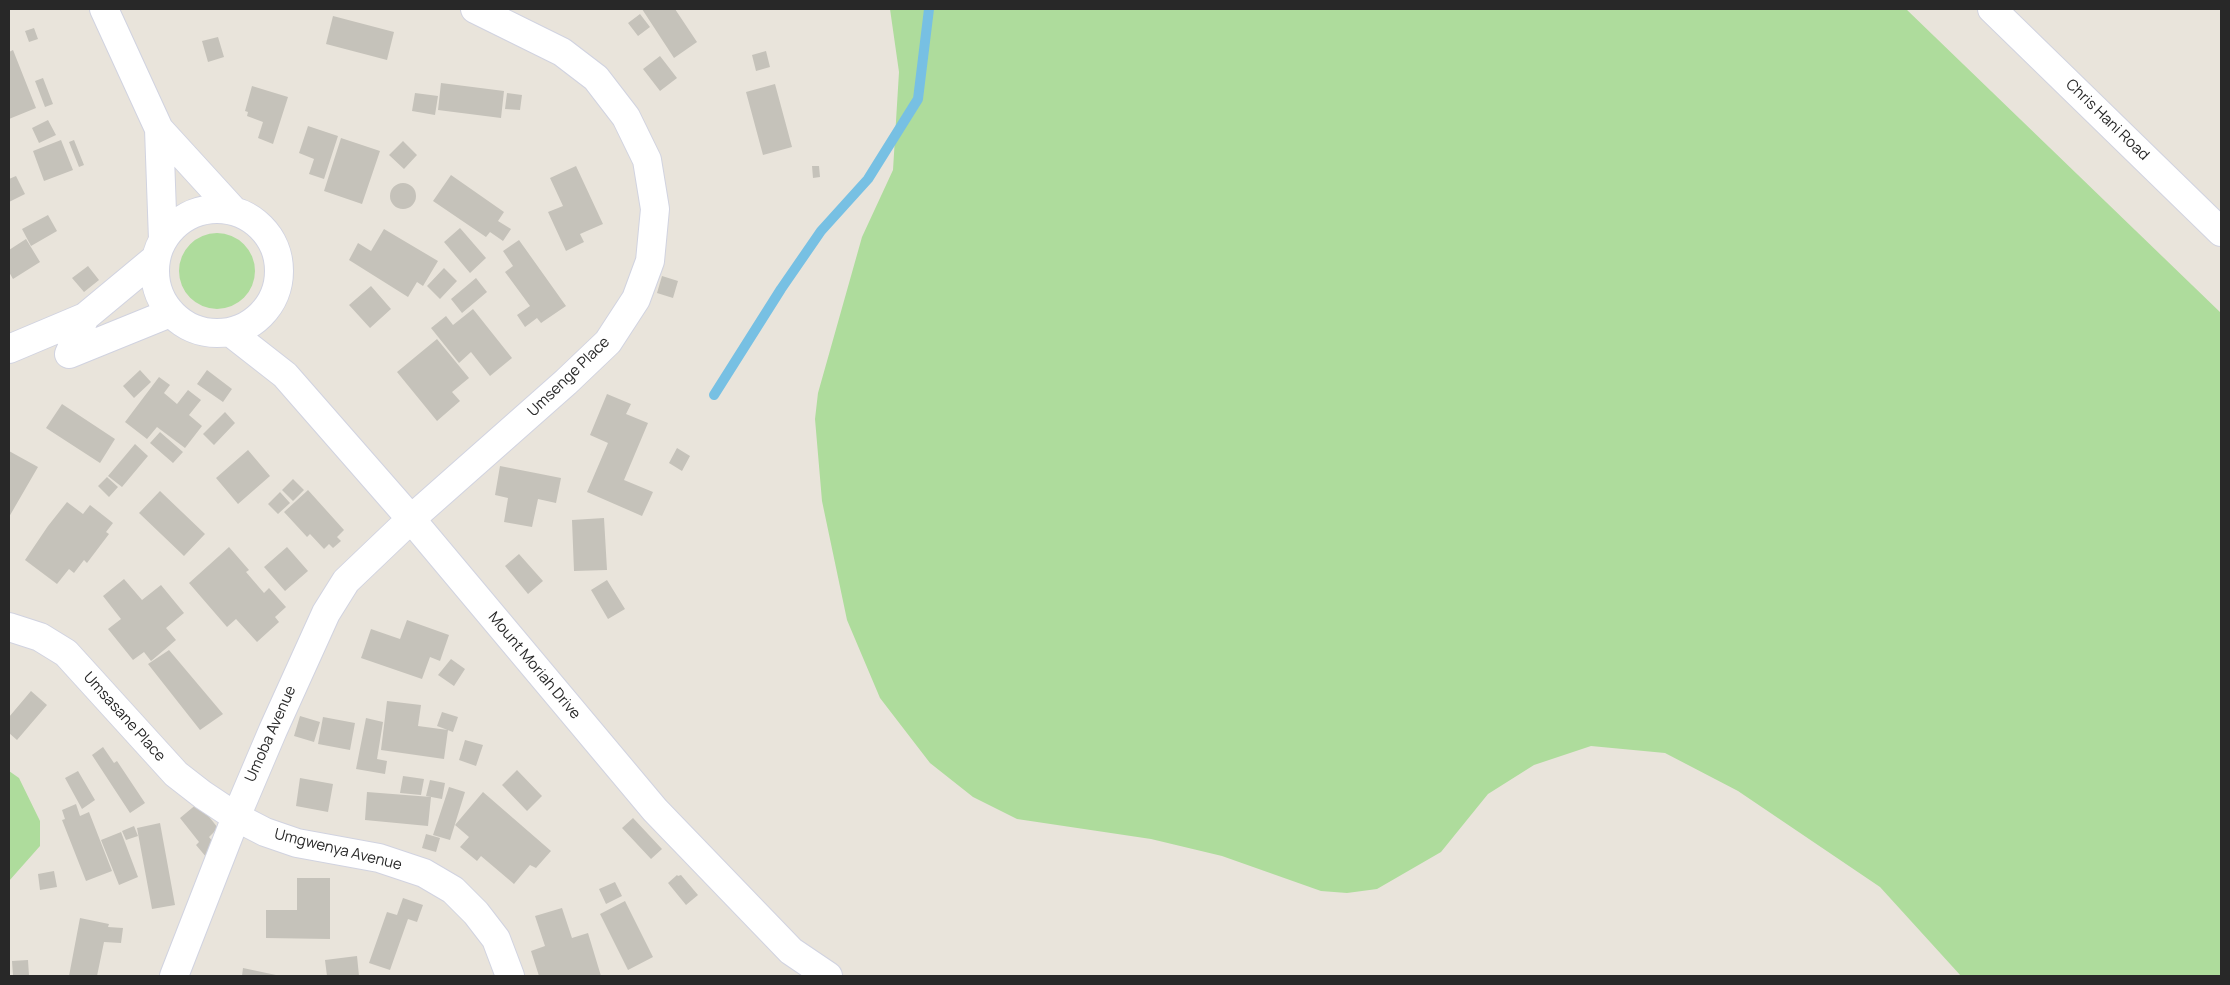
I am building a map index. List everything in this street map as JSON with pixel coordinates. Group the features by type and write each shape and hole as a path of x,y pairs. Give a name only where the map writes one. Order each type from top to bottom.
{"street":[{"path":"104,9 159,128 233,210 253,220 268,235 277,255 279,276 274,298 261,316 248,326 224,334 204,333 185,326 170,313 157,290 154,277 159,249 159,128"},
{"name":"Umsenge Place","path":"411,518 566,382 608,342 636,299 650,261 655,209 647,160 626,117 596,78 562,52 475,9"},
{"name":"Chris Hani Road","path":"1992,9 2221,232"},
{"path":"9,349 85,317 159,249 174,224 190,214 211,208 233,210"},
{"path":"85,317 69,354 170,313"},
{"name":"Mount Moriah Drive","path":"261,316 285,375"},
{"name":"Mount Moriah Drive","path":"230,332 285,375 411,518 655,810 790,951 805,976"},
{"name":"Umoba Avenue","path":"174,976 236,817 326,613 346,582 411,518"},
{"name":"Umsasane Place","path":"9,627 40,636 66,653 176,774 236,817"},
{"name":"Umgwenya Avenue","path":"236,817 265,832 297,843 379,858 424,873 453,890 476,913 496,940 510,976"},
{"name":"Mount Moriah Drive","path":"790,951 828,976"}],"green space":[{"path":"890,9 1906,9 2221,313 2221,976 1961,976 1880,887 1738,791 1665,753 1591,746 1534,765 1488,794 1441,852 1377,889 1347,893 1321,891 1222,856 1151,839 1017,819 973,797 930,763 880,698 847,620 822,501 815,419 818,393 862,237 893,170 899,72"},
{"path":"217,233 231,236 244,244 252,257 255,271 252,285 244,298 231,306 217,309 203,306 190,298 182,285 179,271 182,257 190,244 203,236"},
{"path":"9,771 19,778 40,821 40,846 9,881"}],"building":[{"path":"642,9 675,9 697,42 674,58"},
{"path":"640,14 650,27 638,36 628,23"},
{"path":"333,16 394,32 387,60 326,44"},
{"path":"34,28 38,39 29,42 25,31"},
{"path":"218,37 224,57 208,62 202,41"},
{"path":"13,50 36,108 9,119 9,52"},
{"path":"766,51 770,67 756,71 752,55"},
{"path":"660,56 677,78 660,91 643,69"},
{"path":"43,78 53,104 45,107 35,81"},
{"path":"441,83 504,91 501,118 438,110"},
{"path":"775,84 792,147 763,155 746,92"},
{"path":"252,86 288,97 273,144 258,138 263,122 247,116 248,112 245,111"},
{"path":"415,93 438,96 435,115 412,111"},
{"path":"507,93 522,95 520,110 505,109"},
{"path":"48,120 56,135 39,143 32,128"},
{"path":"308,126 338,136 324,179 309,174 314,159 299,153"},
{"path":"341,138 380,151 362,204 324,191"},
{"path":"61,140 73,170 44,181 33,151"},
{"path":"74,140 84,165 79,167 69,142"},
{"path":"403,141 417,155 404,169 389,155"},
{"path":"576,166 603,224 580,234 584,242 566,251 548,212 563,206 550,178"},
{"path":"812,166 819,166 820,177 813,178"},
{"path":"451,175 504,212 498,221 511,229 503,241 490,232 486,237 433,201"},
{"path":"16,176 25,194 9,202 9,179"},
{"path":"403,183 412,187 416,196 412,205 403,209 394,205 390,196 394,187"},
{"path":"48,215 57,231 31,246 22,229"},
{"path":"460,228 486,258 470,273 444,242"},
{"path":"384,229 438,261 423,286 417,282 408,297 349,260 358,243 371,251"},
{"path":"26,239 40,262 13,279 9,272 9,250"},
{"path":"519,240 566,306 541,323 537,318 525,327 517,315 530,306 505,272 513,266 503,251"},
{"path":"88,266 99,280 84,292 72,278"},
{"path":"444,268 457,281 440,299 427,286"},
{"path":"662,276 678,281 673,298 657,293"},
{"path":"476,278 487,292 462,313 451,299"},
{"path":"371,286 391,309 370,328 349,305"},
{"path":"473,309 512,358 490,376 471,352 459,363 431,328 446,316 453,325"},
{"path":"437,339 469,378 452,392 460,401 437,421 397,372"},
{"path":"140,370 151,382 134,398 123,386"},
{"path":"207,370 232,389 223,402 197,384"},
{"path":"159,377 170,385 164,393 177,404 188,390 201,400 189,415 202,426 185,448 157,427 147,439 125,422"},
{"path":"607,394 631,404 626,414 648,423 624,480 653,492 642,516 587,492 608,443 590,435"},
{"path":"62,404 115,439 100,463 46,428"},
{"path":"225,412 235,423 214,445 203,434"},
{"path":"160,432 183,452 173,463 150,443"},
{"path":"135,444 148,456 122,487 108,476"},
{"path":"677,448 690,456 682,471 669,463"},
{"path":"248,450 270,476 238,504 216,478"},
{"path":"9,451 38,467 9,517"},
{"path":"500,466 561,478 556,503 538,499 532,527 504,522 508,498 495,495"},
{"path":"107,477 118,487 109,497 98,486"},
{"path":"293,479 304,490 293,501 282,490"},
{"path":"308,490 344,530 337,537 341,541 333,548 329,544 324,549 310,534 307,537 284,512"},
{"path":"160,491 205,534 184,556 139,513"},
{"path":"280,492 290,503 278,514 268,504"},
{"path":"67,502 83,514 90,505 113,523 106,532 109,534 87,563 84,560 74,573 69,569 57,584 25,560"},
{"path":"604,518 607,570 574,571 572,520"},
{"path":"229,547 249,570 246,572 264,593 269,588 286,607 275,617 279,622 257,642 236,619 227,627 189,583"},
{"path":"287,547 308,571 285,591 264,567"},
{"path":"519,554 543,581 528,594 505,566"},
{"path":"124,579 142,600 161,585 184,613 166,628 176,640 151,661 144,652 133,660 108,629 121,619 103,596"},
{"path":"607,580 625,609 608,619 591,590"},
{"path":"407,620 449,635 440,661 430,657 422,679 361,658 371,629 400,639"},
{"path":"169,650 223,714 200,730 148,664"},
{"path":"451,659 465,669 454,686 438,675"},
{"path":"31,691 47,705 17,740 9,733 9,717"},
{"path":"387,701 421,705 418,726 448,730 444,759 381,750"},
{"path":"442,712 458,717 453,732 437,726"},
{"path":"300,716 320,722 314,742 294,736"},
{"path":"323,717 355,723 350,750 318,744"},
{"path":"366,718 383,722 377,759 387,761 385,774 356,769"},
{"path":"465,740 483,745 476,766 459,760"},
{"path":"103,747 114,763 117,761 145,803 130,813 92,755"},
{"path":"517,770 542,796 527,811 502,785"},
{"path":"78,771 95,800 82,809 65,778"},
{"path":"403,776 424,779 421,795 400,793"},
{"path":"300,778 333,784 328,812 296,806"},
{"path":"430,780 445,783 442,799 426,796"},
{"path":"449,787 465,792 450,840 433,835"},
{"path":"367,792 431,797 428,826 365,820"},
{"path":"483,792 551,851 536,868 530,865 514,884 481,856 477,861 460,847 469,837 455,825"},
{"path":"198,803 218,828 209,837 218,848 207,858 196,845 199,842 180,818"},
{"path":"76,804 80,816 89,812 112,871 86,881 62,820 65,819 62,810"},
{"path":"633,818 662,849 651,859 622,828"},
{"path":"160,823 175,905 152,909 137,828"},
{"path":"134,826 138,836 126,840 122,831"},
{"path":"121,832 138,877 119,885 101,840"},
{"path":"426,834 440,838 436,852 422,848"},
{"path":"54,871 57,887 40,890 38,874"},
{"path":"677,875 681,875 698,895 686,905 668,883"},
{"path":"297,878 330,878 330,939 266,938 266,910 297,910"},
{"path":"615,882 622,896 606,904 599,889"},
{"path":"403,898 423,905 417,922 408,919 390,970 369,963 387,912 397,915"},
{"path":"625,901 653,957 628,970 600,914"},
{"path":"562,908 572,938 588,933 601,976 539,976 531,951 545,946 535,916"},
{"path":"80,918 109,924 108,927 123,928 121,943 104,942 97,976 69,976"},
{"path":"357,956 359,976 327,976 325,960"},
{"path":"28,960 29,976 13,976 12,961"},
{"path":"243,968 276,975 276,976 242,976"}],"waterway":[{"path":"714,395 781,289 821,231 868,179 918,99 929,9"}]}
